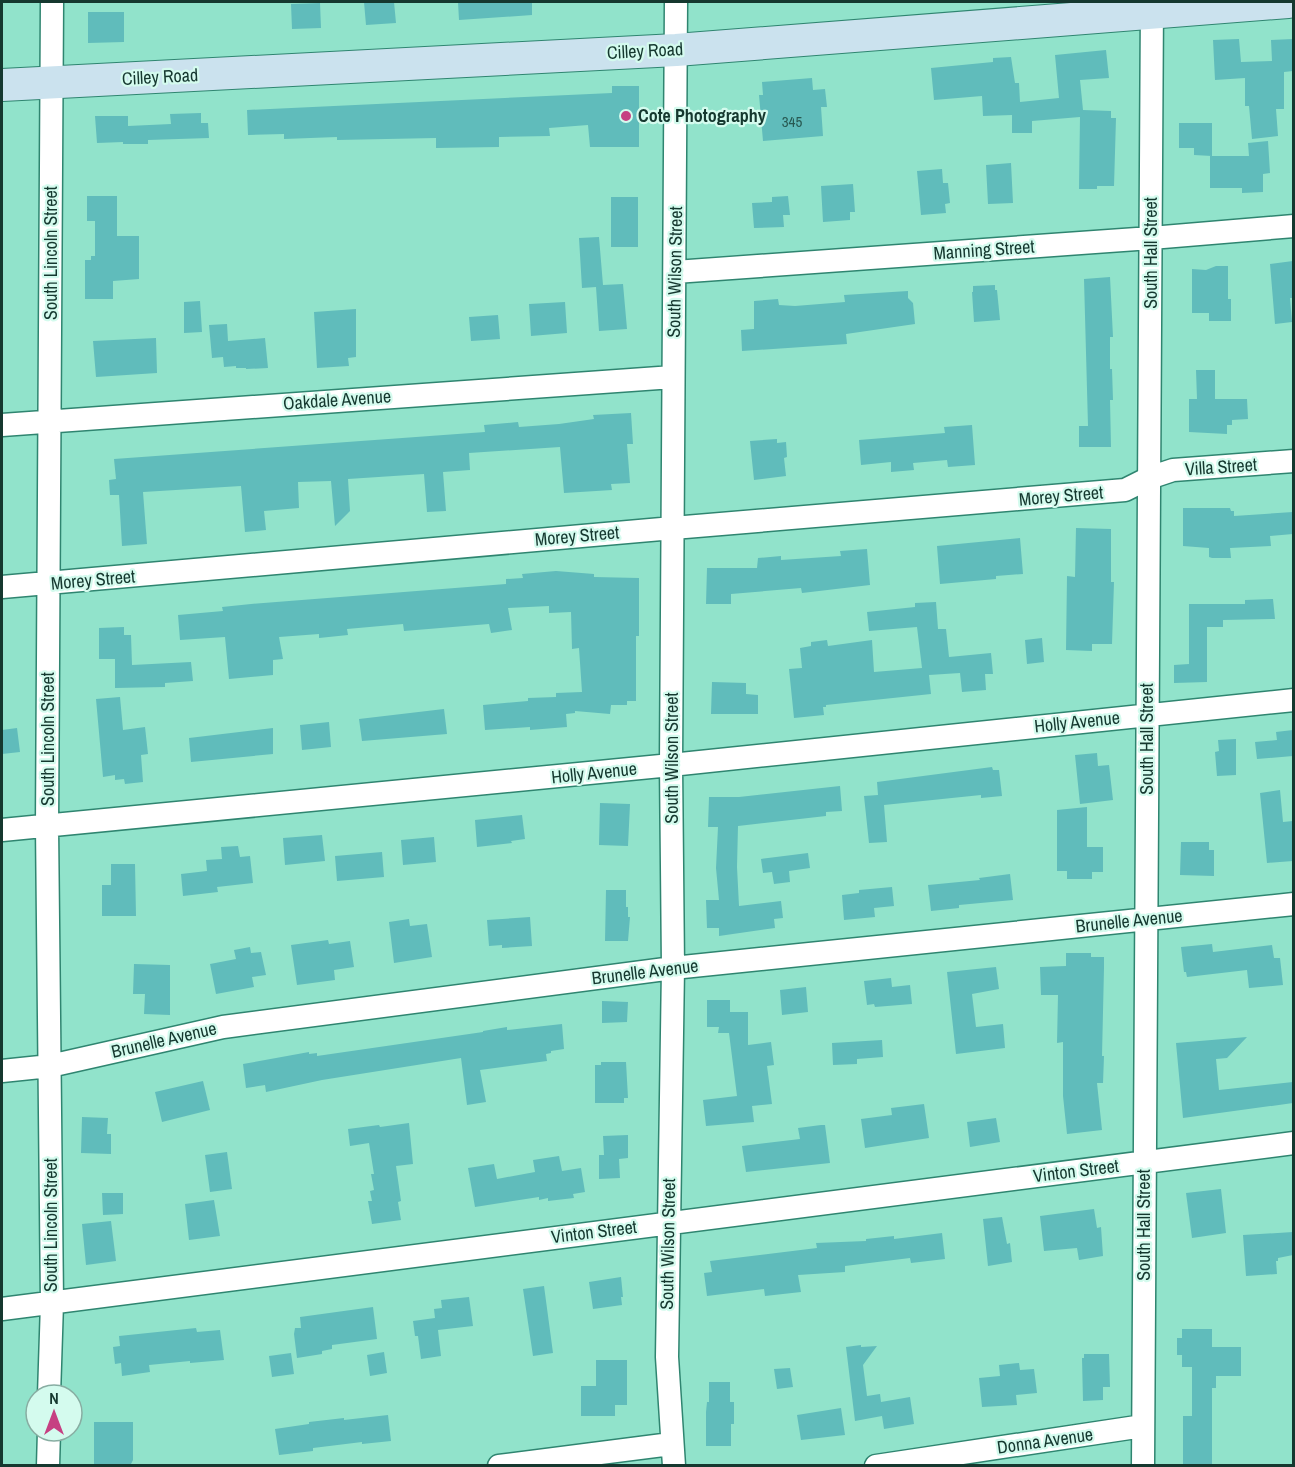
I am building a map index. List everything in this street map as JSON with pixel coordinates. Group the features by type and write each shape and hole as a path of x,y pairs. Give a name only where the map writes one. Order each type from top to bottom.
{"street":[{"name":"South Lincoln Street","path":"50,1383 52,1303 47,826 52,2"},
{"name":"South Wilson Street","path":"672,1455 667,1356 673,968 671,765 676,2"},
{"name":"Cilley Road","path":"2,85 676,50 1152,7 1288,2"},
{"name":"South Hall Street","path":"1143,1466 1152,7"},
{"name":"Manning Street","path":"675,272 1293,226"},
{"name":"Oakdale Avenue","path":"2,425 673,377"},
{"name":"Villa Street","path":"1149,478 1173,470 1293,461"},
{"name":"Morey Street","path":"2,587 1125,490 1149,478"},
{"name":"Holly Avenue","path":"2,830 671,765 1293,700"},
{"name":"Brunelle Avenue","path":"2,1071 50,1066 223,1027 673,968 1293,904"},
{"name":"Vinton Street","path":"2,1309 1293,1143"},
{"name":"Donna Avenue","path":"876,1466 1143,1426"},
{"path":"48,1466 49,1443"},
{"path":"499,1466 672,1455"}],"building":[{"path":"364,2 394,2 396,23 366,25"},
{"path":"458,2 532,2 532,15 459,20"},
{"path":"320,3 321,28 292,29 291,4"},
{"path":"88,12 124,12 124,42 88,43"},
{"path":"1239,39 1241,62 1272,61 1271,40 1293,39 1293,71 1284,72 1284,109 1276,109 1278,136 1252,139 1249,106 1245,106 1245,78 1215,80 1213,40"},
{"path":"1106,50 1109,78 1080,80 1083,110 1111,111 1111,118 1116,118 1114,186 1079,189 1080,117 1032,121 1032,133 1012,133 1012,115 983,116 982,96 934,100 931,68 993,62 993,58 1011,57 1015,83 1019,83 1020,102 1059,98 1055,55"},
{"path":"812,78 813,90 825,89 827,107 821,107 823,136 763,141 759,95 763,95 762,82"},
{"path":"612,86 639,86 639,147 590,147 588,125 549,128 550,136 499,137 499,147 436,148 436,138 337,140 337,137 284,139 284,134 248,135 247,110 612,93"},
{"path":"201,113 201,123 208,123 209,138 148,140 148,144 97,143 95,116 128,116 128,126 171,124 170,114"},
{"path":"1179,123 1212,123 1212,156 1194,155 1194,148 1179,148"},
{"path":"1268,141 1270,173 1263,174 1263,192 1242,193 1242,188 1210,188 1210,156 1249,156 1248,143"},
{"path":"1011,163 1013,203 988,204 986,165"},
{"path":"942,169 943,183 948,183 950,203 945,204 946,213 921,215 917,171"},
{"path":"853,184 855,212 850,212 850,220 823,222 821,186"},
{"path":"87,196 117,196 117,236 139,236 139,279 113,281 113,299 85,299 85,260 91,260 91,256 95,256 95,221 87,221"},
{"path":"788,196 790,215 783,215 784,227 754,228 752,203 772,202 772,197"},
{"path":"611,197 638,197 638,247 611,247"},
{"path":"599,237 603,285 623,284 627,329 599,331 596,287 582,288 579,238"},
{"path":"1293,261 1293,298 1290,298 1292,322 1275,324 1270,264"},
{"path":"1216,266 1228,266 1231,321 1209,321 1209,313 1192,313 1192,269 1206,270"},
{"path":"1110,277 1113,337 1110,337 1113,400 1110,400 1111,447 1079,447 1079,426 1088,426 1084,279"},
{"path":"995,285 1000,320 974,322 973,286"},
{"path":"908,291 908,298 913,303 915,324 846,334 847,344 742,351 741,330 754,329 754,301 778,299 779,305 795,306 845,302 844,295"},
{"path":"200,301 202,332 184,333 184,302"},
{"path":"565,302 567,333 531,336 529,304"},
{"path":"356,309 356,357 348,358 349,366 317,368 314,312"},
{"path":"498,315 500,339 471,341 469,317"},
{"path":"227,324 228,341 265,338 268,368 224,367 223,357 212,358 209,325"},
{"path":"156,338 157,373 96,377 93,341"},
{"path":"1196,370 1215,370 1215,399 1247,399 1248,419 1232,420 1232,425 1227,425 1227,434 1189,432 1189,399 1197,399"},
{"path":"631,413 633,444 627,444 630,483 611,484 612,490 564,493 560,447 469,453 470,470 443,472 446,511 427,512 424,474 348,479 350,511 335,526 331,481 298,482 299,508 264,511 266,530 245,532 241,486 143,492 147,544 122,546 119,495 110,495 109,480 116,479 114,459 485,432 484,425 518,422 519,427 559,424 594,419 593,415"},
{"path":"972,425 975,465 948,467 947,460 913,463 914,470 891,472 891,462 861,465 859,440 945,433 944,427"},
{"path":"777,439 777,443 786,442 787,457 784,458 786,476 754,480 750,441"},
{"path":"1183,508 1230,508 1234,511 1234,516 1293,512 1293,534 1270,536 1271,546 1230,548 1231,558 1212,558 1209,557 1209,548 1183,546"},
{"path":"1076,528 1111,529 1111,582 1114,582 1112,644 1092,644 1092,651 1066,650 1067,576 1075,577"},
{"path":"1020,538 1023,574 940,584 937,546"},
{"path":"867,549 870,585 802,593 801,588 731,594 731,604 706,604 707,568 757,568 758,558 781,556 781,560 841,556 840,551"},
{"path":"556,571 594,574 594,577 639,578 636,701 627,701 627,705 611,705 610,714 575,711 575,713 566,714 567,727 485,730 483,705 528,701 528,698 556,697 556,693 582,692 579,648 572,649 571,612 549,613 549,606 508,608 512,630 491,633 489,624 404,631 403,624 347,629 348,635 319,638 319,634 279,637 283,659 273,660 273,675 229,679 225,637 180,640 178,615 223,611 222,607 251,604 506,584 506,579 523,578 522,574"},
{"path":"1273,599 1275,619 1223,620 1223,627 1207,627 1207,682 1174,683 1174,665 1189,664 1189,604 1245,604 1245,600"},
{"path":"936,602 938,629 946,629 949,657 991,653 993,674 985,674 986,690 962,692 960,673 929,675 931,694 826,705 823,707 824,715 794,718 789,669 802,668 800,648 811,646 811,642 827,640 828,646 872,640 874,672 922,668 917,627 869,631 867,612 915,607 915,603"},
{"path":"124,627 124,635 131,635 132,665 191,662 193,681 165,683 165,687 115,688 115,659 99,659 99,628"},
{"path":"1042,638 1044,662 1027,664 1025,640"},
{"path":"712,682 746,683 746,694 758,695 758,714 711,714"},
{"path":"120,697 123,730 145,727 148,754 141,755 143,782 125,784 124,779 115,780 115,775 103,777 96,699"},
{"path":"444,709 447,734 362,741 359,719"},
{"path":"329,722 331,747 302,750 300,725"},
{"path":"17,728 20,752 2,754 2,730"},
{"path":"273,728 273,754 191,762 189,738"},
{"path":"1293,730 1293,756 1257,759 1255,742 1277,740 1276,732"},
{"path":"1236,739 1236,775 1217,776 1215,752 1219,751 1218,740"},
{"path":"1097,753 1098,766 1109,765 1113,800 1080,804 1075,755"},
{"path":"992,767 993,770 999,770 1002,796 981,798 981,795 884,805 887,842 869,843 864,796 878,795 877,782"},
{"path":"840,786 842,811 826,812 826,816 738,826 739,906 781,901 783,918 774,919 775,928 719,936 719,928 707,928 706,900 719,900 716,868 718,827 708,827 709,797 739,797"},
{"path":"1280,790 1283,822 1293,821 1293,861 1267,863 1260,793"},
{"path":"600,803 630,804 628,846 599,845"},
{"path":"1087,807 1087,847 1103,847 1103,872 1092,872 1092,879 1067,879 1067,871 1057,871 1057,810"},
{"path":"522,815 525,839 511,841 512,843 477,847 475,820"},
{"path":"322,835 325,861 285,865 283,838"},
{"path":"434,837 436,862 403,865 401,840"},
{"path":"1181,842 1209,842 1209,850 1214,850 1214,876 1180,875"},
{"path":"238,846 240,857 250,856 253,883 217,887 218,892 183,896 181,874 207,871 206,860 222,859 221,847"},
{"path":"382,852 384,877 337,881 335,856"},
{"path":"808,853 810,868 789,871 790,882 774,884 772,872 763,873 761,859"},
{"path":"111,864 135,864 136,916 102,916 102,885 111,885"},
{"path":"1010,874 1013,900 959,905 959,908 931,911 928,885 980,880 979,878"},
{"path":"892,887 894,906 874,908 875,917 844,920 842,895 859,893 859,890"},
{"path":"606,890 626,890 626,907 628,907 628,917 630,917 628,941 605,941"},
{"path":"530,917 532,946 502,948 502,945 489,946 487,920"},
{"path":"409,919 410,926 427,924 432,957 394,963 389,922"},
{"path":"328,940 329,944 350,941 354,967 334,970 335,980 297,985 291,945"},
{"path":"1212,944 1213,952 1272,945 1274,958 1280,958 1283,985 1249,988 1247,970 1187,977 1184,972 1181,947"},
{"path":"250,947 251,953 261,952 266,975 252,977 254,987 216,994 210,964 236,959 234,950"},
{"path":"1066,953 1091,953 1091,957 1104,957 1103,1083 1097,1083 1102,1130 1067,1134 1063,1096 1063,1042 1057,1043 1058,995 1041,995 1040,967 1066,966"},
{"path":"134,964 170,965 170,1015 144,1014 145,994 133,994"},
{"path":"996,967 999,989 972,994 976,1027 1003,1024 1005,1048 956,1054 947,972"},
{"path":"891,978 892,987 910,985 912,1004 875,1007 874,1004 867,1005 864,981"},
{"path":"806,987 808,1012 782,1015 780,990"},
{"path":"707,1000 730,1000 730,1012 748,1012 748,1045 771,1042 774,1065 767,1066 772,1104 752,1106 754,1122 706,1126 703,1100 737,1096 729,1033 718,1033 719,1027 707,1027"},
{"path":"602,1001 628,1002 627,1022 602,1023"},
{"path":"562,1024 564,1049 546,1054 547,1061 480,1070 486,1102 467,1105 461,1058 322,1080 266,1092 265,1085 246,1088 243,1064 309,1052 309,1054 317,1053 317,1056 507,1027 507,1030"},
{"path":"1247,1037 1227,1058 1216,1059 1219,1090 1293,1082 1293,1103 1183,1118 1176,1043"},
{"path":"882,1040 883,1057 857,1059 857,1064 833,1065 832,1043"},
{"path":"601,1062 626,1062 628,1098 624,1098 624,1103 595,1103 595,1065 601,1065"},
{"path":"203,1081 210,1110 162,1122 155,1092"},
{"path":"924,1104 929,1138 865,1148 861,1119 892,1115 891,1108"},
{"path":"82,1117 108,1118 107,1134 111,1134 111,1154 81,1153"},
{"path":"996,1118 1000,1142 970,1147 967,1122"},
{"path":"409,1123 413,1164 396,1166 401,1220 372,1224 368,1201 372,1201 370,1191 374,1190 371,1174 374,1174 369,1143 350,1146 348,1129"},
{"path":"825,1125 830,1163 746,1172 742,1146 800,1139 798,1128"},
{"path":"628,1135 628,1158 619,1159 620,1178 599,1179 599,1155 604,1155 603,1136"},
{"path":"227,1152 232,1189 210,1192 205,1155"},
{"path":"559,1156 562,1171 581,1168 585,1192 573,1194 574,1198 548,1201 548,1198 539,1200 539,1197 475,1207 468,1168 494,1164 497,1179 535,1172 533,1160"},
{"path":"1221,1189 1226,1233 1192,1238 1186,1193"},
{"path":"102,1193 123,1193 123,1214 103,1215"},
{"path":"214,1200 220,1236 189,1240 185,1204"},
{"path":"1094,1209 1097,1228 1101,1227 1103,1256 1079,1260 1077,1248 1044,1251 1040,1216"},
{"path":"1002,1217 1007,1244 1010,1243 1012,1262 988,1266 983,1219"},
{"path":"111,1221 116,1261 86,1265 82,1224"},
{"path":"1293,1232 1293,1255 1278,1258 1276,1261 1277,1274 1246,1276 1243,1235"},
{"path":"942,1233 945,1259 911,1263 910,1258 845,1266 845,1272 798,1275 801,1292 765,1296 764,1289 707,1296 704,1273 712,1272 710,1261 817,1248 816,1243 866,1241 866,1239 894,1236 894,1239"},
{"path":"621,1277 622,1305 593,1309 589,1282"},
{"path":"544,1286 553,1353 533,1356 523,1289"},
{"path":"469,1297 473,1326 438,1330 441,1356 421,1359 418,1336 415,1336 413,1321 435,1318 434,1309 442,1308 441,1300"},
{"path":"373,1307 377,1339 332,1345 332,1349 322,1351 322,1354 297,1358 294,1334 295,1328 301,1328 300,1317"},
{"path":"196,1328 197,1332 220,1330 224,1360 149,1365 150,1372 122,1376 121,1363 115,1364 113,1347 120,1346 119,1336"},
{"path":"1182,1329 1212,1329 1212,1347 1241,1347 1241,1376 1216,1376 1216,1388 1212,1388 1212,1466 1183,1466 1183,1416 1192,1416 1192,1367 1182,1367 1182,1355 1177,1355 1177,1338 1182,1338"},
{"path":"861,1345 861,1347 877,1346 863,1365 867,1396 880,1394 881,1402 910,1397 914,1424 884,1429 882,1416 855,1421 846,1347"},
{"path":"384,1352 387,1373 370,1376 367,1355"},
{"path":"291,1353 294,1374 272,1377 269,1356"},
{"path":"1084,1354 1109,1354 1110,1387 1103,1387 1103,1400 1083,1401 1082,1358"},
{"path":"596,1360 627,1360 627,1405 615,1405 615,1416 581,1416 581,1386 596,1386"},
{"path":"1019,1363 1020,1370 1034,1369 1037,1393 1016,1395 1017,1405 982,1407 979,1378 1000,1376 999,1365"},
{"path":"790,1368 793,1387 777,1389 774,1369"},
{"path":"709,1382 730,1382 730,1402 734,1402 731,1446 706,1446"},
{"path":"841,1408 845,1435 801,1440 797,1415"},
{"path":"388,1415 391,1441 313,1448 313,1451 279,1455 275,1429 309,1424 309,1422"},
{"path":"94,1422 133,1422 133,1460 130,1466 94,1466"}],"place":[{"name":"Cote Photography","path":"626,116"}]}
